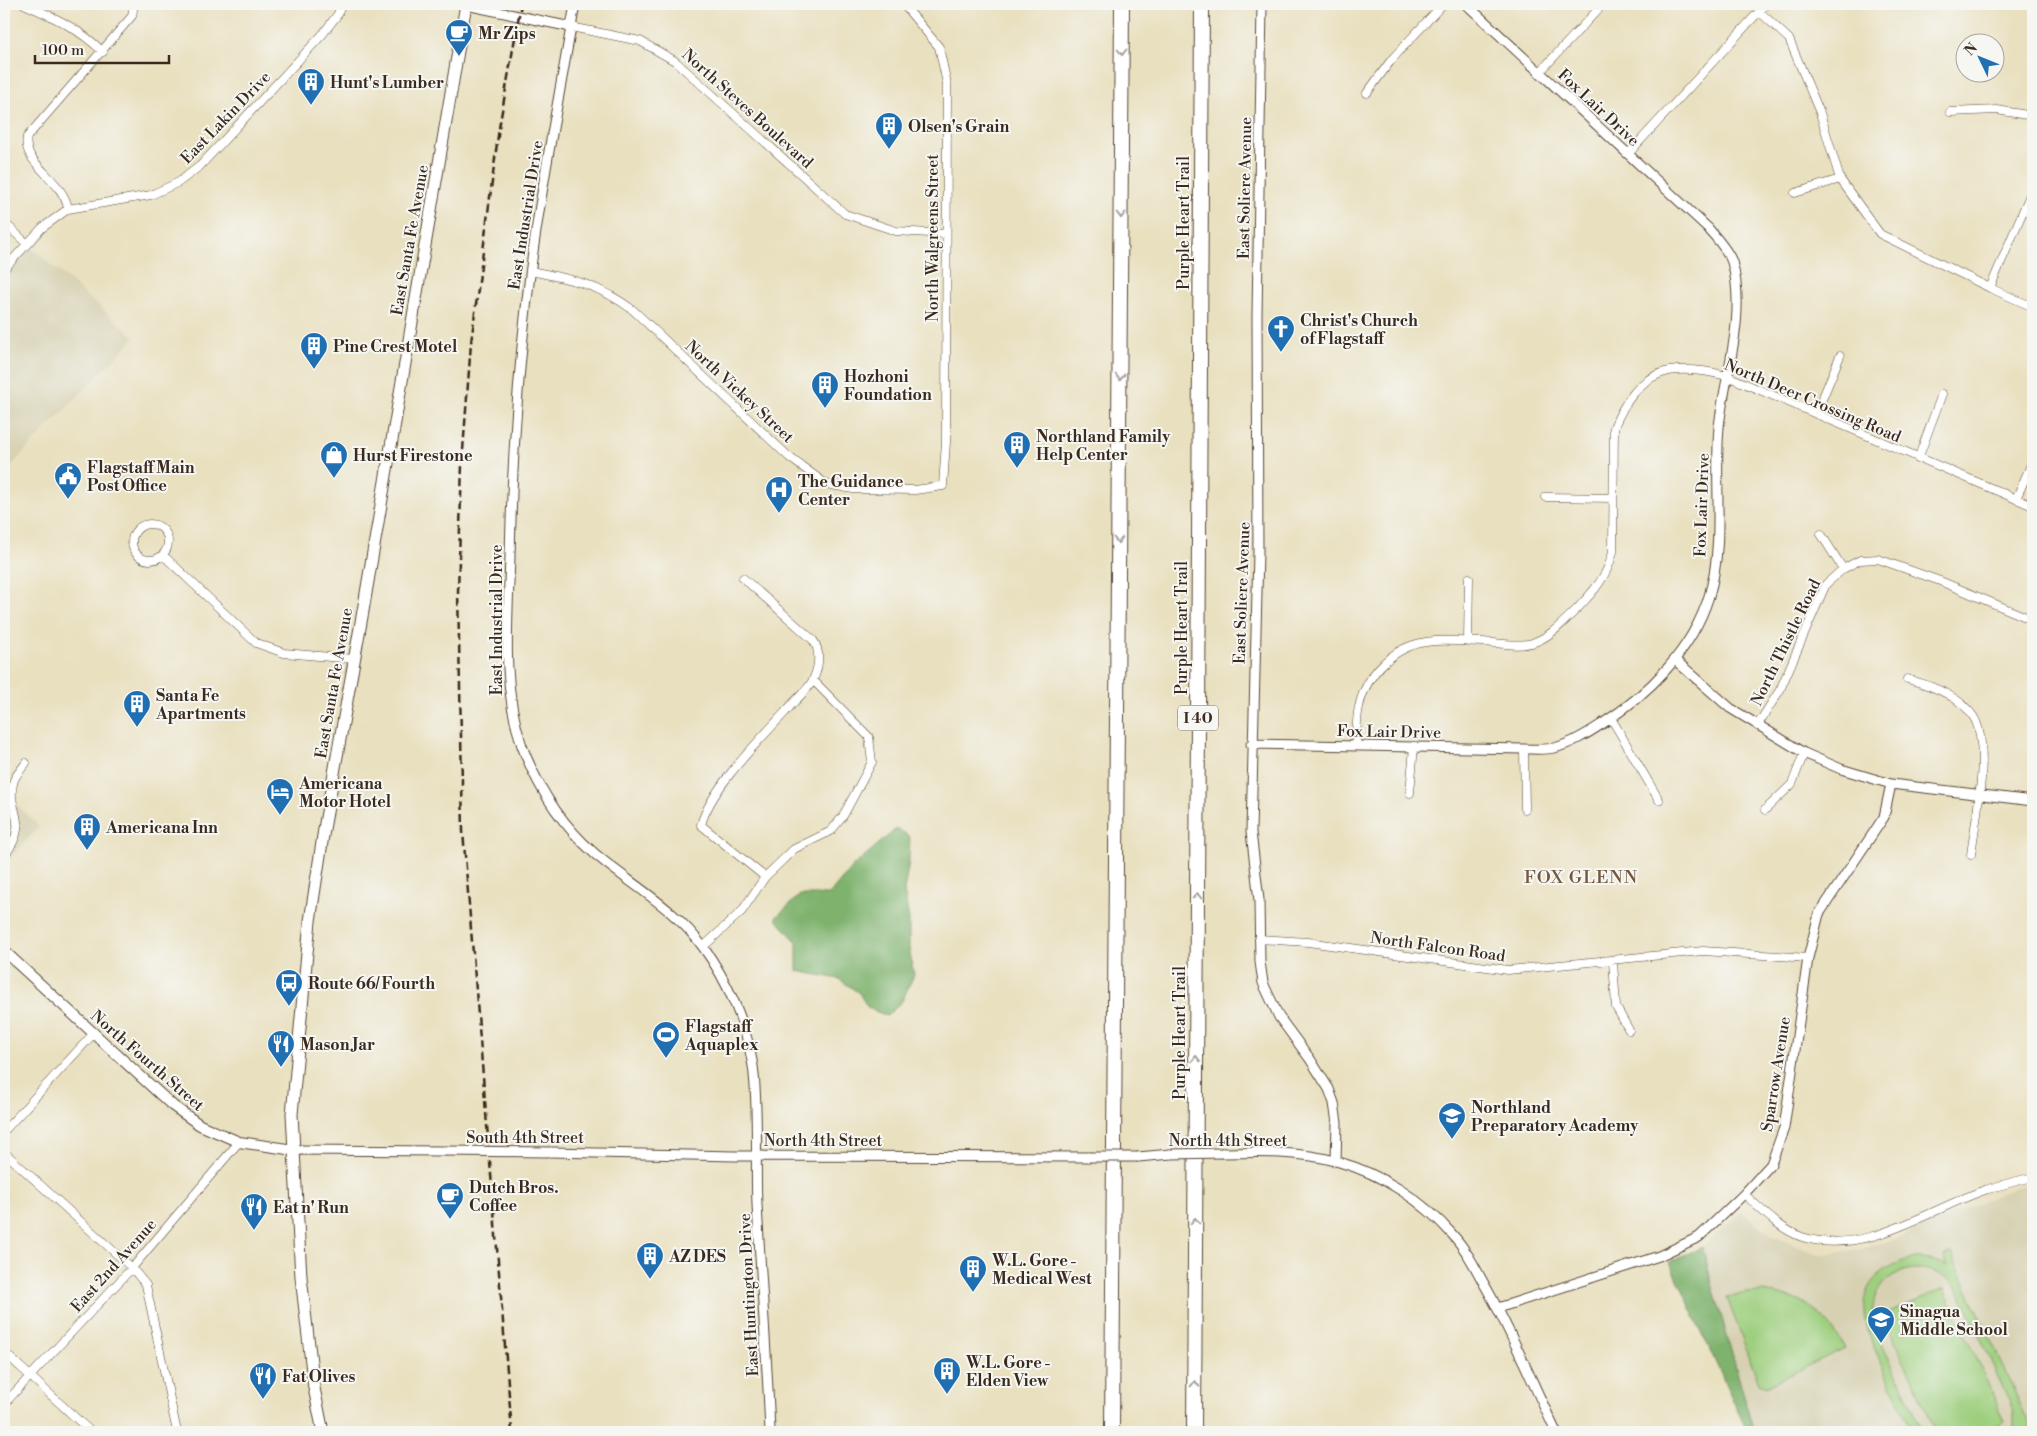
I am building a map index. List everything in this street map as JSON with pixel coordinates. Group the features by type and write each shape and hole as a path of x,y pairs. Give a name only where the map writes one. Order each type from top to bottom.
{"highway":[{"path":"1112,1432 1122,4"},
{"name":"Purple Heart Trail","path":"1194,1432 1202,4"}],"main road":[{"name":"East Santa Fe Avenue","path":"323,1432 314,1388 301,1277 292,1114 310,921 324,829 465,4"},
{"name":"North Fourth Street","path":"4,951 173,1106 200,1125 239,1142 294,1150"}],"street":[{"path":"24,4 67,24 88,37 103,52"},
{"path":"4,269 42,228 68,209 66,198 55,182 31,158 25,146 27,137 103,52 132,16 134,4"},
{"name":"East Lakin Drive","path":"68,209 151,195 179,182 200,166 316,41 338,14 341,4"},
{"name":"North Steves Boulevard","path":"465,4 640,41 675,61 845,214 896,232 946,234"},
{"name":"East Industrial Drive","path":"575,4 530,271 518,372 510,545 508,673 516,724 534,776 551,804 594,853 665,908 703,946 724,981 741,1020 753,1068 755,1156"},
{"name":"North Walgreens Street","path":"903,4 939,47 947,84 946,446 943,486"},
{"name":"East Soliere Avenue","path":"1262,4 1257,316 1258,552 1251,744 1250,832 1259,900 1259,940 1263,984 1279,1017 1322,1076 1334,1103 1338,1123 1336,1161"},
{"path":"1367,93 1392,59 1443,4"},
{"name":"Fox Lair Drive","path":"1251,744 1555,748 1586,735 1652,687 1689,640 1708,596 1717,546 1717,457 1727,376 1738,312 1731,260 1708,228 1466,4"},
{"path":"1539,73 1603,4"},
{"path":"1628,154 1766,4"},
{"path":"1760,12 1789,39 1820,113 1840,179 1880,234 2033,307"},
{"path":"1950,112 1997,110 2033,116"},
{"path":"1795,193 1840,179"},
{"path":"1990,288 2033,188"},
{"path":"4,222 27,244"},
{"name":"North Vickey Street","path":"530,271 570,278 598,287 616,297 633,310 789,457 826,484 853,490 915,490 943,486"},
{"path":"1816,414 1840,356"},
{"name":"North Deer Crossing Road","path":"1356,744 1359,708 1363,692 1370,679 1392,656 1406,647 1426,642 1530,644 1549,636 1556,630 1603,580 1610,566 1613,552 1614,427 1632,393 1657,375 1672,370 1698,369 1727,376 1918,459 2033,506"},
{"path":"1918,459 1942,394"},
{"path":"2016,499 2033,460"},
{"path":"1545,497 1613,498"},
{"path":"150,524 161,528 168,538 166,550 162,555 151,560 140,557 132,547 136,530 150,524"},
{"path":"1821,534 1843,569"},
{"path":"162,555 256,643 284,653 354,659"},
{"name":"North Thistle Road","path":"1758,726 1780,690 1826,584 1843,569 1860,560 1878,559 1940,581 2033,620"},
{"path":"743,578 818,647 819,656 813,680 735,770 705,812 701,825 765,877"},
{"path":"1468,642 1469,578"},
{"path":"1674,659 1730,708 1804,753 1841,769 1892,784 2033,801"},
{"path":"1907,679 1928,684 1957,700 1972,714 1978,726 1982,748 1979,794 1970,855"},
{"path":"703,946 742,911 765,877 794,849 831,831 843,816 872,762 869,737 813,680"},
{"path":"1611,718 1659,800"},
{"path":"1410,793 1414,746"},
{"path":"1524,749 1525,809"},
{"path":"1765,810 1792,784 1804,753"},
{"path":"4,856 12,845 18,829 18,816 12,803 14,780 26,763"},
{"name":"Sparrow Avenue","path":"1498,1308 1659,1256 1682,1246 1699,1237 1744,1194 1771,1164 1784,1128 1808,958 1819,914 1884,817 1892,784"},
{"name":"North Falcon Road","path":"1259,940 1308,942 1508,970 1703,951 1808,958"},
{"path":"1613,961 1616,1007 1628,1030"},
{"path":"4,1132 94,1033"},
{"name":"East 2nd Avenue","path":"4,1404 132,1268 239,1142"},
{"name":"South 4th Street","path":"294,1150 755,1156"},
{"path":"4,1152 132,1268 146,1285 177,1432"},
{"name":"North 4th Street","path":"755,1156 1138,1156 1272,1152 1336,1161 1380,1178 1406,1193 1434,1216 1466,1252 1498,1308 1556,1432"},
{"name":"East Huntington Drive","path":"755,1156 770,1432"},
{"path":"1744,1194 1782,1228 1800,1236 1823,1242 1857,1240 1899,1226 1985,1190 2033,1177"},
{"path":"4,1352 91,1432"}],"shaded area":[{"path":"27,244 135,337 4,473 4,269"},
{"path":"4,792 40,827 4,863"},
{"name":"Sinagua Middle School","path":"2033,1183 2033,1432 1754,1432 1702,1247 1741,1212 1773,1236 1818,1255 1861,1249 1895,1239 2013,1188"}],"green space":[{"path":"897,828 910,837 909,861 904,891 909,919 909,948 914,975 902,1001 887,1016 868,1008 859,993 839,979 797,971 797,942 775,918 800,895 829,895 852,867"},
{"path":"1702,1247 1754,1432 1735,1432 1745,1427 1670,1262"},
{"path":"1951,1253 2033,1432 2014,1432 2014,1412 1960,1293 1949,1280 1935,1272 1920,1269 1906,1270 1892,1276 1881,1286 1875,1300 1873,1317 1879,1337 1923,1432 1913,1432 1879,1359 1864,1316 1864,1302 1868,1289 1877,1277 1892,1266 1912,1259 1926,1259 1947,1266 1943,1257"},
{"path":"1944,1288 2005,1421 1982,1432 1936,1432 1883,1316"},
{"path":"1762,1292 1790,1298 1812,1308 1829,1325 1845,1348 1766,1386 1759,1383 1727,1298 1745,1293"}],"railway":[{"path":"512,1432 463,831 458,592 462,464 471,343 499,128 521,4"}],"place":[{"name":"Mr Zips","path":"459,57"},
{"name":"Hunt's Lumber","path":"311,106"},
{"name":"Olsen's Grain","path":"889,150"},
{"name":"Christ's Church of Flagstaff","path":"1281,353"},
{"name":"Pine Crest Motel","path":"314,370"},
{"name":"Hozhoni Foundation","path":"825,409"},
{"name":"Northland Family Help Center","path":"1017,469"},
{"name":"Hurst Firestone","path":"334,479"},
{"name":"Flagstaff Main Post Office","path":"68,500"},
{"name":"The Guidance Center","path":"779,514"},
{"name":"Santa Fe Apartments","path":"137,728"},
{"name":"Americana Motor Hotel","path":"280,816"},
{"name":"Americana Inn","path":"87,851"},
{"name":"Route 66/ Fourth","path":"289,1007"},
{"name":"Flagstaff Aquaplex","path":"666,1059"},
{"name":"Mason Jar","path":"281,1068"},
{"name":"Northland Preparatory Academy","path":"1452,1140"},
{"name":"Dutch Bros. Coffee","path":"450,1220"},
{"name":"Eat n' Run","path":"254,1231"},
{"name":"AZ DES","path":"650,1280"},
{"name":"W.L. Gore - Medical West","path":"973,1293"},
{"name":"Sinagua Middle School","path":"1881,1344"},
{"name":"W.L. Gore - Elden View","path":"947,1395"},
{"name":"Fat Olives","path":"263,1400"}],"district":[{"name":"FOX GLENN","path":"1581,877"}]}
